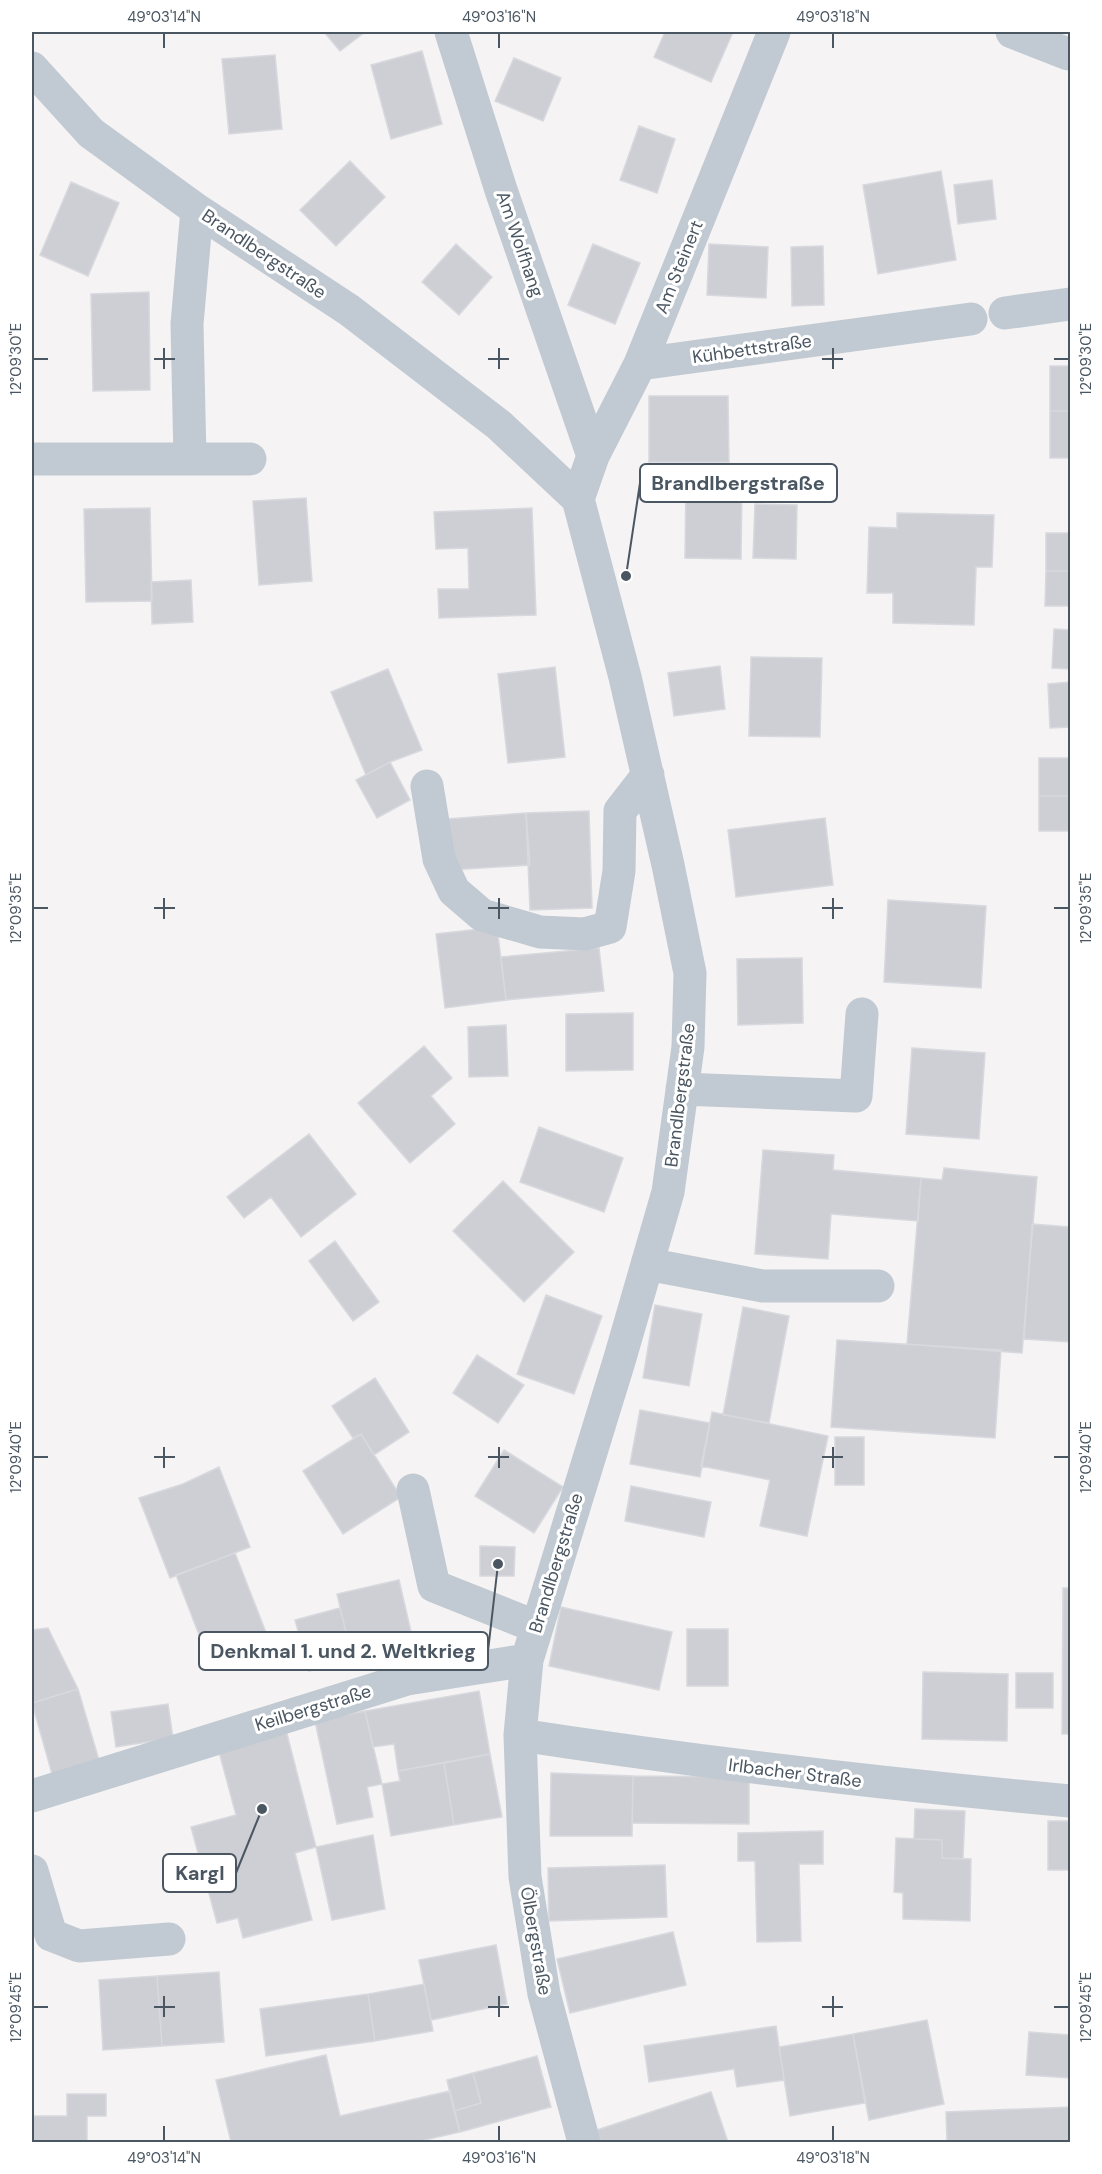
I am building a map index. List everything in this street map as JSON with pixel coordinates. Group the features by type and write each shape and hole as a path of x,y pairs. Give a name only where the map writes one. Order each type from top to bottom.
{"street":[{"name":"Am Wolfhang","path":"451,32 501,190 593,456"},
{"name":"Am Steinert","path":"578,499 593,456 640,364 774,32"},
{"path":"1012,32 1068,54"},
{"name":"Brandlbergstraße","path":"32,68 91,133 197,210 349,310 445,382 499,425 578,499 625,677 690,973 688,1047 668,1192 620,1358 527,1660"},
{"path":"190,459 187,324 197,210"},
{"path":"1005,313 1071,304"},
{"name":"Kühbettstraße","path":"640,364 971,318"},
{"path":"32,459 250,459"},
{"path":"427,786 439,859 454,891 482,915 540,932 585,934 610,927 619,871 621,811 648,775"},
{"path":"682,1089 856,1096 862,1014"},
{"path":"647,1264 763,1286 878,1286"},
{"path":"413,1490 434,1586 537,1627"},
{"path":"520,1736 527,1660"},
{"name":"Keilbergstraße","path":"32,1796 407,1678 527,1660"},
{"name":"Irlbacher Straße","path":"520,1736 855,1781 1071,1801"},
{"name":"Ölbergstraße","path":"520,1736 527,1889 544,1994 584,2142"},
{"path":"32,1871 51,1935 79,1946 169,1939"}],"building":[{"path":"324,32 365,32 340,51"},
{"path":"665,32 733,32 711,82 654,57"},
{"path":"422,51 442,124 391,139 371,65"},
{"path":"275,55 282,129 229,134 222,59"},
{"path":"514,58 561,78 543,121 495,101"},
{"path":"639,126 675,139 657,193 620,180"},
{"path":"350,161 385,197 336,246 300,210"},
{"path":"941,171 956,260 878,274 863,185"},
{"path":"992,180 996,219 958,224 954,185"},
{"path":"71,182 119,203 88,276 40,255"},
{"path":"456,244 492,277 459,315 422,282"},
{"path":"593,244 640,263 615,324 568,305"},
{"path":"709,244 768,247 766,298 707,295"},
{"path":"823,246 824,305 792,306 791,247"},
{"path":"149,292 150,390 93,391 91,294"},
{"path":"1050,366 1070,366 1070,411 1050,411"},
{"path":"649,396 728,396 729,462 649,462"},
{"path":"1050,411 1070,411 1070,458 1050,458"},
{"path":"686,481 742,481 741,559 685,558"},
{"path":"306,498 312,581 259,585 253,501"},
{"path":"755,504 797,505 796,559 753,558"},
{"path":"150,508 152,601 86,602 84,509"},
{"path":"532,508 536,615 439,618 438,589 469,589 468,548 436,549 434,512"},
{"path":"897,513 994,515 992,567 976,567 974,625 893,623 893,593 867,593 869,527 897,528"},
{"path":"1046,533 1070,533 1070,571 1046,571"},
{"path":"1046,571 1070,571 1070,606 1045,606"},
{"path":"191,580 193,622 152,624 151,582"},
{"path":"1054,629 1070,630 1070,669 1052,668"},
{"path":"751,657 822,658 820,737 749,736"},
{"path":"720,666 725,709 674,716 668,673"},
{"path":"555,667 565,757 508,763 498,674"},
{"path":"388,669 422,750 390,762 366,775 331,692"},
{"path":"1070,682 1070,727 1050,728 1048,684"},
{"path":"1039,758 1070,758 1070,796 1039,796"},
{"path":"390,762 410,800 377,818 356,780"},
{"path":"1039,796 1070,796 1070,831 1039,831"},
{"path":"589,811 592,908 530,910 526,813"},
{"path":"526,813 530,865 450,870 447,819"},
{"path":"825,818 833,885 736,897 728,830"},
{"path":"888,900 986,906 981,988 884,982"},
{"path":"497,927 506,1000 445,1008 436,934"},
{"path":"599,948 604,991 506,1000 501,957"},
{"path":"802,958 803,1023 738,1025 737,959"},
{"path":"633,1013 633,1070 566,1071 566,1014"},
{"path":"506,1025 508,1076 469,1077 468,1027"},
{"path":"424,1046 452,1078 431,1096 455,1124 410,1163 358,1103"},
{"path":"912,1048 985,1053 979,1139 906,1134"},
{"path":"539,1127 623,1158 604,1212 520,1182"},
{"path":"309,1134 356,1194 301,1237 271,1197 244,1218 227,1197"},
{"path":"763,1150 834,1155 833,1170 921,1178 918,1221 831,1214 828,1259 755,1254"},
{"path":"944,1168 1037,1177 1022,1353 907,1344 921,1178 942,1180"},
{"path":"503,1181 574,1252 524,1302 453,1231"},
{"path":"1032,1224 1070,1227 1070,1342 1024,1339"},
{"path":"335,1241 379,1302 353,1321 309,1261"},
{"path":"546,1295 602,1316 574,1394 517,1374"},
{"path":"655,1305 702,1314 689,1386 643,1378"},
{"path":"743,1307 789,1316 769,1423 723,1415"},
{"path":"837,1340 1001,1350 995,1438 831,1427"},
{"path":"477,1355 524,1385 498,1423 453,1393"},
{"path":"375,1378 409,1432 374,1455 361,1434 353,1438 332,1406"},
{"path":"640,1410 710,1423 700,1477 630,1464"},
{"path":"712,1412 828,1436 807,1536 760,1526 770,1480 701,1466"},
{"path":"361,1434 401,1497 343,1534 303,1471"},
{"path":"835,1437 864,1437 864,1485 835,1485"},
{"path":"504,1450 563,1487 534,1533 475,1496"},
{"path":"219,1467 250,1547 170,1578 139,1498 183,1484"},
{"path":"631,1486 711,1502 704,1537 625,1521"},
{"path":"480,1546 515,1547 514,1576 480,1576"},
{"path":"235,1553 267,1635 208,1658 176,1575"},
{"path":"399,1580 415,1649 353,1663 337,1594"},
{"path":"1063,1588 1070,1588 1070,1734 1062,1734"},
{"path":"561,1607 672,1632 659,1690 549,1666"},
{"path":"340,1608 353,1660 309,1671 295,1620"},
{"path":"48,1628 78,1689 32,1703 32,1630"},
{"path":"687,1629 728,1629 728,1686 687,1686"},
{"path":"923,1672 1008,1674 1007,1741 922,1739"},
{"path":"1016,1673 1053,1673 1053,1708 1016,1708"},
{"path":"78,1689 99,1760 52,1774 32,1703"},
{"path":"479,1691 490,1754 398,1771 394,1744 373,1747 365,1711"},
{"path":"168,1704 173,1738 116,1747 111,1712"},
{"path":"365,1711 382,1784 367,1787 373,1817 337,1824 315,1721"},
{"path":"286,1730 316,1847 295,1853 312,1920 243,1938 238,1918 217,1923 191,1827 236,1815 218,1748"},
{"path":"490,1754 502,1817 454,1825 444,1763"},
{"path":"444,1763 454,1825 391,1836 382,1784 400,1781 398,1771"},
{"path":"551,1773 633,1776 632,1836 550,1836"},
{"path":"633,1776 749,1777 749,1824 632,1823"},
{"path":"915,1809 965,1811 963,1859 942,1858 942,1840 914,1839"},
{"path":"1048,1821 1070,1821 1070,1870 1048,1870"},
{"path":"823,1831 823,1864 799,1864 801,1941 757,1942 755,1861 738,1861 738,1833"},
{"path":"373,1835 385,1909 332,1920 316,1847"},
{"path":"896,1838 942,1840 942,1858 971,1859 970,1921 903,1919 903,1893 894,1892"},
{"path":"665,1865 667,1917 549,1921 548,1868"},
{"path":"673,1932 686,1985 570,2013 557,1959"},
{"path":"496,1945 507,2004 431,2020 419,1960"},
{"path":"219,1972 224,2042 162,2046 157,1976"},
{"path":"157,1976 162,2046 103,2050 99,1980"},
{"path":"424,1984 433,2031 375,2041 368,1994"},
{"path":"368,1994 375,2041 266,2056 260,2009"},
{"path":"927,2020 944,2104 869,2120 853,2034"},
{"path":"776,2026 784,2080 737,2087 734,2069 649,2082 644,2046"},
{"path":"1029,2032 1070,2035 1070,2078 1026,2075"},
{"path":"853,2034 865,2103 790,2116 779,2047"},
{"path":"326,2055 340,2116 450,2091 460,2132 416,2142 231,2142 216,2080"},
{"path":"537,2056 551,2107 460,2132 454,2111 481,2103 473,2073"},
{"path":"473,2073 481,2103 454,2111 447,2080"},
{"path":"711,2092 728,2142 601,2142 597,2130"},
{"path":"67,2094 106,2094 106,2116 87,2116 87,2142 32,2142 32,2116 67,2116"},
{"path":"1070,2107 1070,2142 947,2142 946,2112"}],"place":[{"name":"Brandlbergstraße","path":"626,576"},
{"name":"Denkmal 1. und 2. Weltkrieg","path":"498,1564"},
{"name":"Kargl","path":"262,1809"}]}
